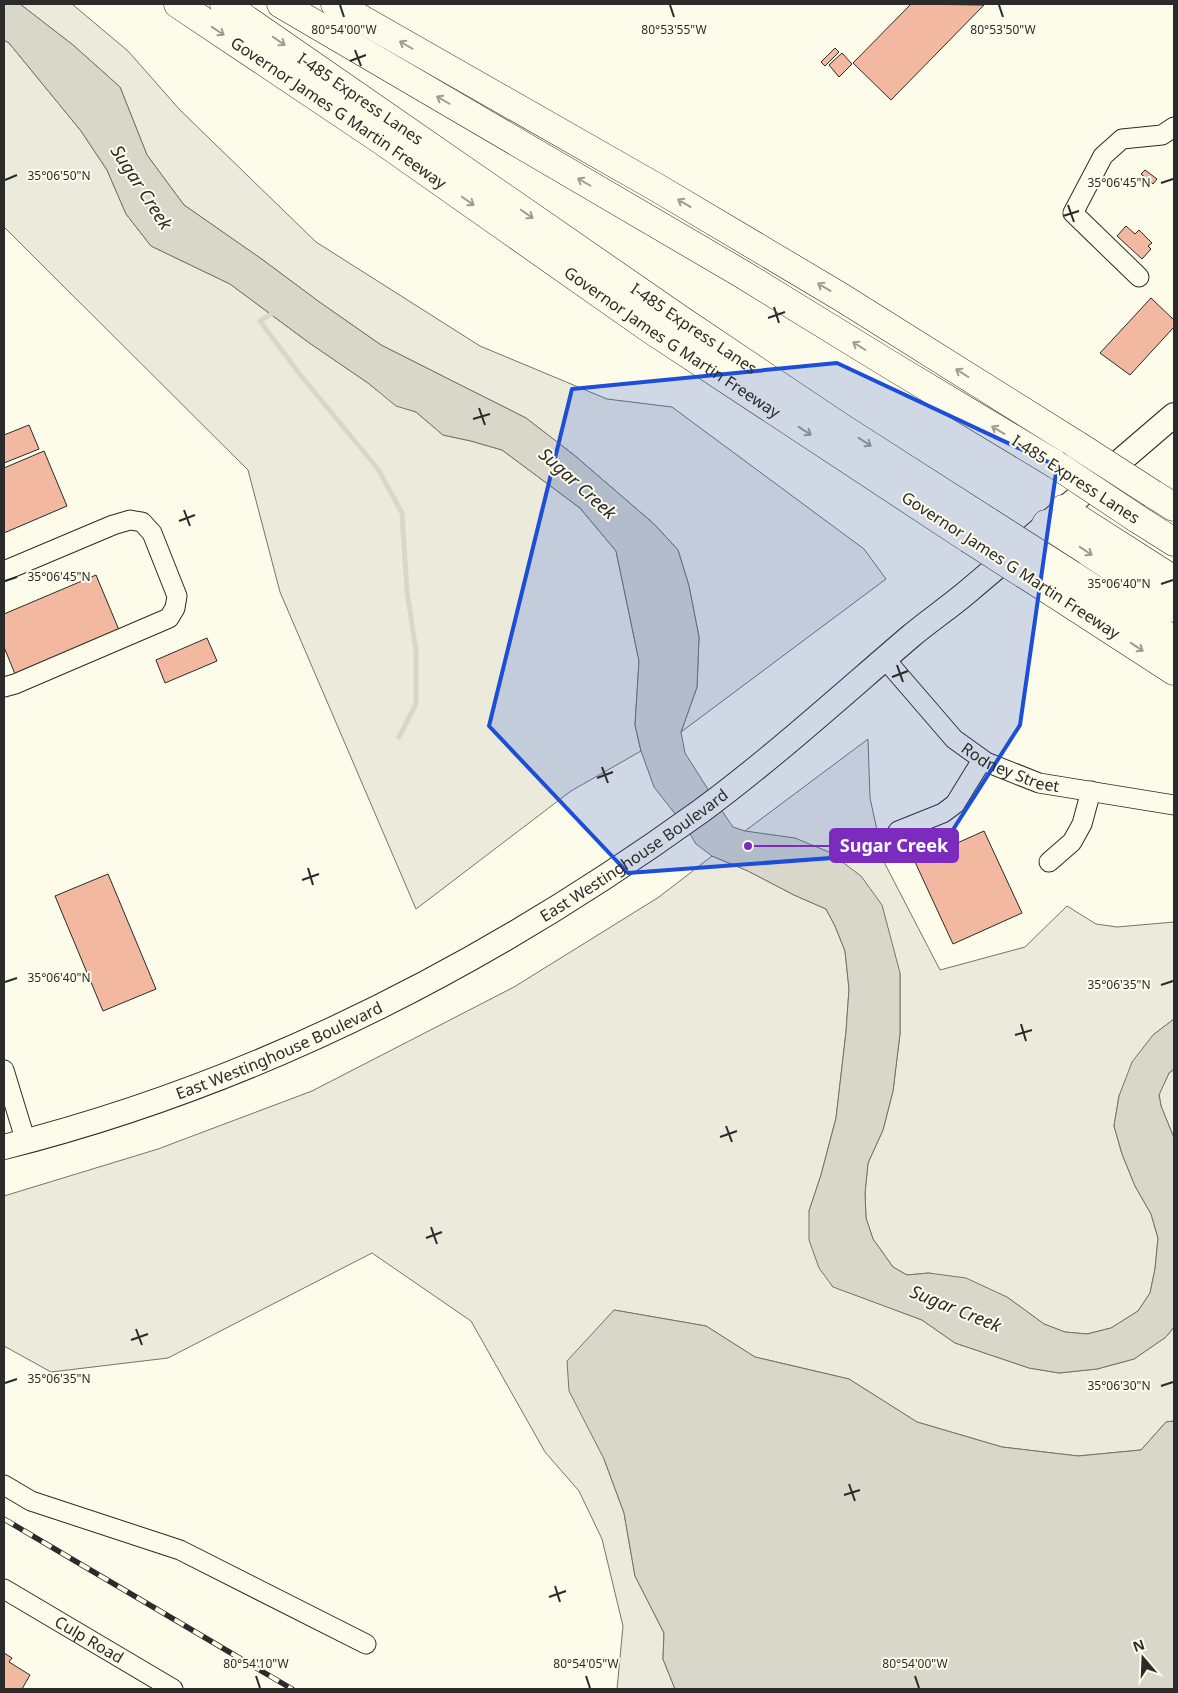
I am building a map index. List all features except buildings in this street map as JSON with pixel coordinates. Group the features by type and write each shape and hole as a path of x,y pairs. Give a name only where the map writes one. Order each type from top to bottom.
{"highway":[{"name":"Governor James G Martin Freeway","path":"178,4 381,140 650,329 1062,583 1174,671"},
{"name":"I-485 Express Lanes","path":"224,4 681,320 839,426 979,531"},
{"name":"I-485 Express Lanes","path":"281,4 742,274 1055,464 1174,542"},
{"path":"335,4 661,190 841,297 1164,500"},
{"path":"502,99 742,274"},
{"path":"1054,517 1174,580"},
{"path":"1054,517 1174,608"},
{"path":"1062,583 1174,640"}],"main road":[{"name":"East Westinghouse Boulevard","path":"15,1144 147,1104 245,1068 335,1029 431,982 586,890 648,849 751,772 885,660 912,635 963,596 1174,415"}],"street":[{"path":"1139,277 1073,213 1103,156 1122,139 1162,135 1174,127"},
{"path":"4,571 113,525 130,520 142,522 152,533 177,596 175,608 169,618 4,687"},
{"name":"Rodney Street","path":"885,660 954,739 982,760 1039,783 1174,805"},
{"path":"898,831 943,813 955,804 982,760"},
{"path":"1049,862 1072,842 1082,824 1091,792"},
{"path":"4,1070 15,1144"},
{"path":"4,1485 31,1501 180,1550 366,1644"},
{"name":"Culp Road","path":"4,1589 173,1689"}],"highlighted area":[{"path":"837,363 1057,466 1020,725 940,850 628,873 489,726 572,389"}],"shaded area":[{"path":"20,4 72,4 128,51 180,110 316,242 480,346 607,399 672,407 864,549 886,579 681,732 697,687 699,637 689,586 678,550 654,524 574,455 526,418 381,345 184,205 147,155 120,87 73,45"},
{"path":"4,40 9,43 81,131 107,170 126,214 151,246 230,284 396,405 416,412 443,435 502,450 580,508 616,551 639,661 635,725 641,751 571,791 416,909 280,592 248,470 4,227"},
{"path":"868,739 870,798 884,862 940,970 1025,947 1067,906 1096,924 1117,927 1174,922 1174,1019 1153,1035 1119,1096 1114,1126 1122,1154 1135,1186 1151,1214 1158,1238 1155,1269 1150,1293 1138,1311 1111,1328 1087,1334 1065,1332 1044,1324 1007,1297 929,1273 907,1275 893,1267 873,1239 866,1218 865,1193 868,1163 883,1130 893,1091 900,1034 900,973 745,831"},
{"path":"712,856 748,871 826,909 845,951 849,989 836,1118 809,1211 832,1286 922,1320 955,1343 1029,1368 1059,1373 1097,1369 1134,1359 1166,1337 1174,1327 1174,1421 1166,1422 1141,1450 1078,1456 1002,1447 917,1422 849,1379 755,1357 706,1326 614,1310 604,1459 624,1513 635,1576 664,1633 663,1659 675,1689 617,1689 623,1626 602,1539 579,1491 545,1452 471,1321 372,1253 168,1358 51,1372 4,1346 4,1196 158,1149 312,1091 514,987 659,897"},
{"path":"1174,1069 1174,1138 1161,1106 1159,1094 1169,1073"}],"water":[{"path":"4,4 20,4 73,45 120,87 147,155 184,205 381,345 526,418 574,455 654,524 678,550 689,586 699,637 697,687 681,732 685,753 733,827 745,831 795,838 829,852 861,876 882,905 900,973 900,1034 893,1091 883,1130 868,1163 865,1193 866,1218 873,1239 893,1267 907,1275 929,1273 966,1278 1007,1297 1044,1324 1065,1332 1087,1334 1111,1328 1138,1311 1150,1293 1158,1238 1151,1214 1135,1186 1122,1154 1114,1126 1119,1096 1132,1062 1153,1035 1174,1019 1174,1069 1169,1073 1159,1095 1161,1106 1174,1138 1174,1327 1166,1337 1134,1359 1097,1369 1059,1373 1029,1368 955,1343 922,1320 833,1287 819,1268 809,1240 809,1211 836,1118 849,989 845,951 826,909 748,871 712,856 696,844 687,829 654,787 641,751 635,725 639,661 616,551 580,508 502,450 443,435 416,412 396,406 368,383 308,342 230,284 151,246 126,214 107,170 81,131 9,43 4,40"},
{"path":"614,1310 706,1326 755,1357 849,1379 917,1422 1002,1447 1078,1456 1141,1450 1166,1422 1174,1421 1174,1689 675,1689 663,1659 664,1633 635,1576 624,1513 604,1459 569,1391 567,1361"}],"waterway":[{"path":"276,311 260,321 302,377 378,469 402,513 407,591 416,651 416,704 399,737"}],"railway":[{"path":"4,1519 292,1689"}],"place":[{"name":"Sugar Creek","path":"748,846"}]}
